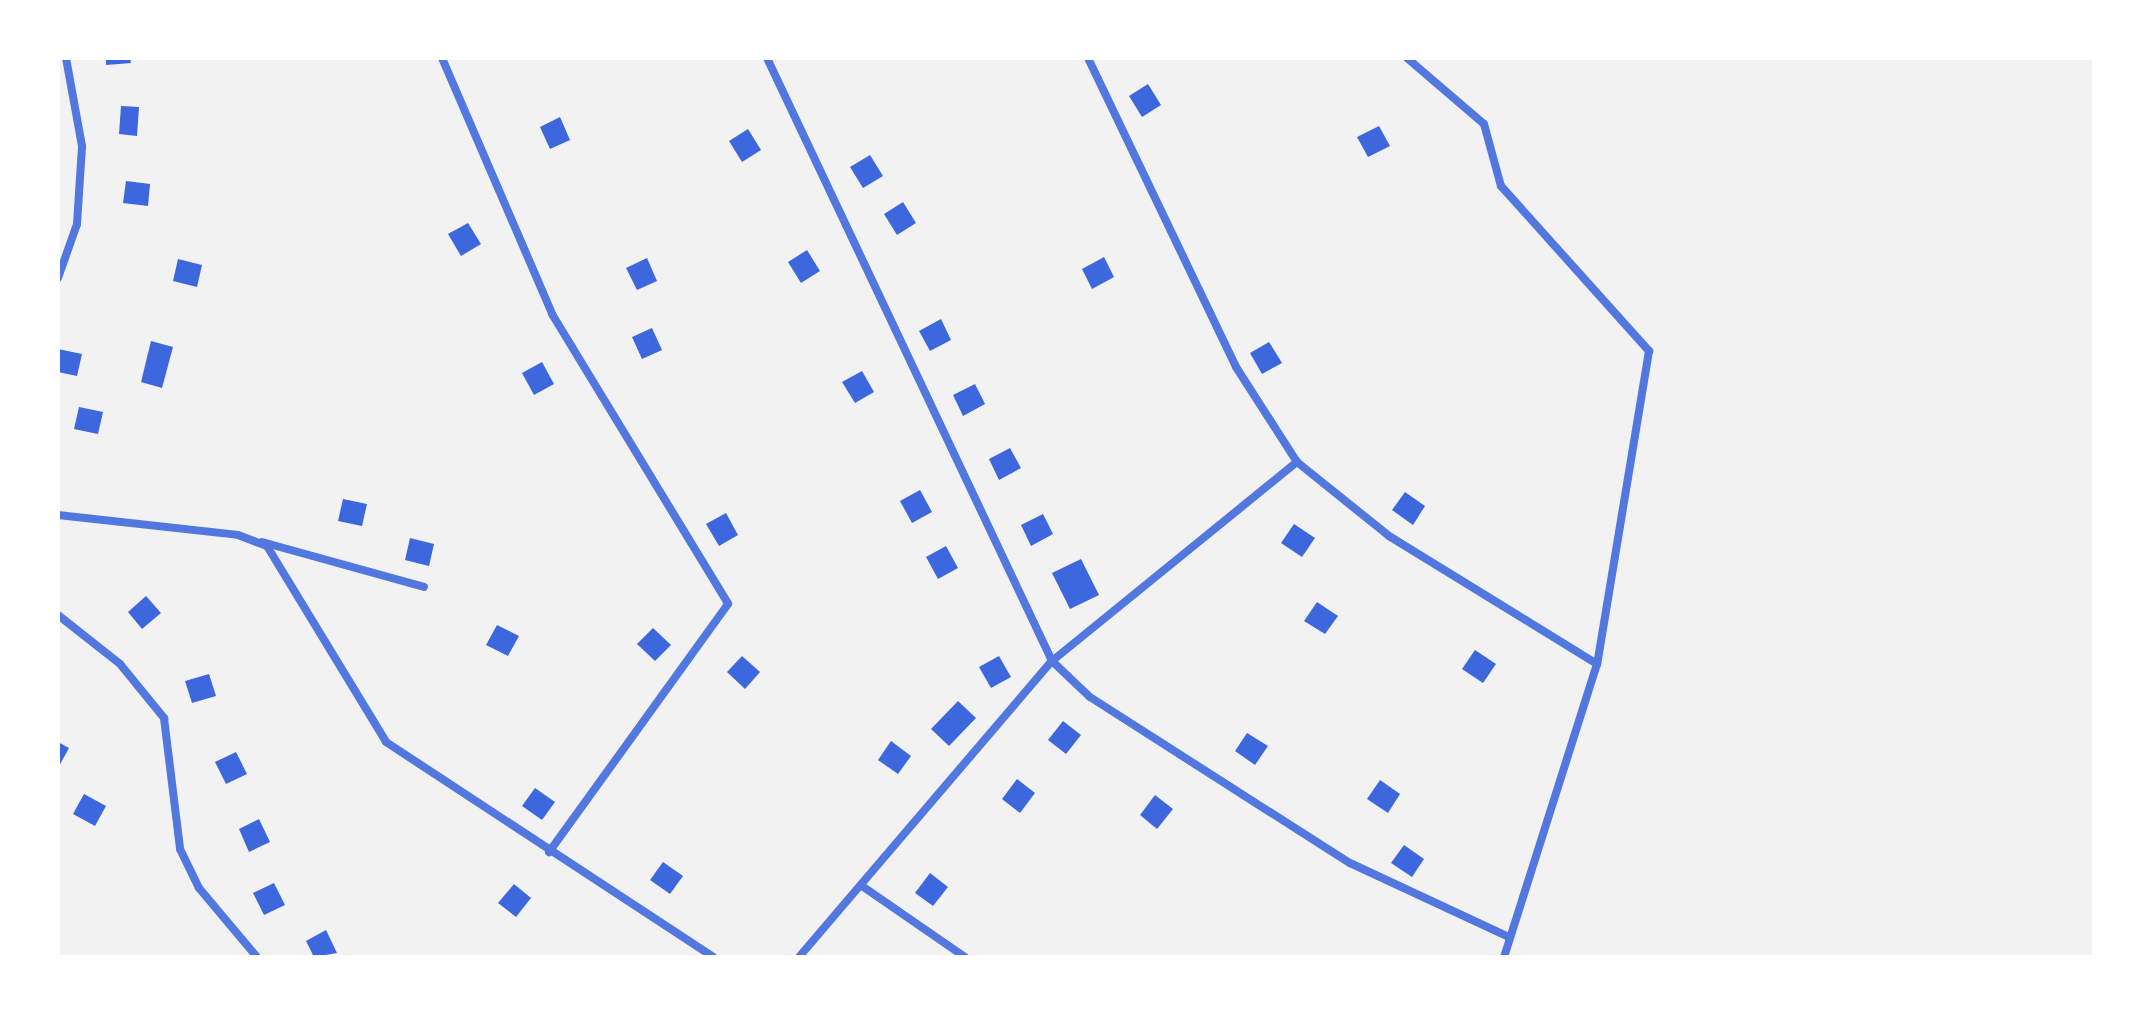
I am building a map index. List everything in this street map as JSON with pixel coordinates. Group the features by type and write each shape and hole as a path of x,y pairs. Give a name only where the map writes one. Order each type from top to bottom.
{"street":[{"path":"58,278 77,224 82,146 66,58"},
{"path":"442,58 552,314 728,604 549,852"},
{"path":"767,58 1052,661 1090,697 1350,863 1509,937"},
{"path":"1088,58 1236,367 1297,462 1389,536 1597,664"},
{"path":"1407,58 1484,124 1501,186 1649,351 1597,664 1504,957"},
{"path":"799,957 1052,661 1297,462"},
{"path":"58,515 254,539 424,587"},
{"path":"254,539 280,561 386,742 713,957"},
{"path":"58,615 120,664 164,718 180,849 199,888 257,957"},
{"path":"862,886 965,957"}],"building":[{"path":"106,58 130,58 131,63 106,65"},
{"path":"1148,84 1161,105 1142,117 1129,96"},
{"path":"121,106 139,107 137,136 119,134"},
{"path":"560,117 570,140 550,149 540,127"},
{"path":"1379,126 1390,146 1368,157 1357,137"},
{"path":"748,129 761,150 742,162 729,141"},
{"path":"870,155 883,176 863,188 850,167"},
{"path":"126,181 150,184 148,206 123,203"},
{"path":"903,202 916,223 897,235 884,214"},
{"path":"468,223 481,244 461,256 448,234"},
{"path":"807,250 820,271 801,283 788,262"},
{"path":"1104,257 1114,277 1092,289 1082,269"},
{"path":"647,258 657,281 637,290 626,268"},
{"path":"178,259 202,265 197,287 173,281"},
{"path":"941,319 951,340 930,351 919,331"},
{"path":"652,328 662,350 642,359 632,337"},
{"path":"151,341 173,347 162,388 141,382"},
{"path":"1269,342 1282,363 1262,374 1250,353"},
{"path":"58,349 82,354 77,376 58,372"},
{"path":"542,362 554,384 534,395 522,373"},
{"path":"862,371 874,392 855,403 842,382"},
{"path":"975,384 985,404 963,416 953,395"},
{"path":"79,407 103,412 98,434 74,429"},
{"path":"1010,448 1021,468 999,480 989,459"},
{"path":"920,490 932,512 912,523 900,501"},
{"path":"1405,492 1425,506 1413,525 1392,510"},
{"path":"343,499 367,504 362,526 338,521"},
{"path":"726,513 738,535 719,546 706,524"},
{"path":"1043,514 1053,534 1031,546 1021,525"},
{"path":"1294,524 1315,538 1302,557 1281,543"},
{"path":"410,538 434,544 429,566 405,560"},
{"path":"946,546 958,568 938,579 926,557"},
{"path":"1081,559 1099,595 1070,609 1052,573"},
{"path":"146,596 161,613 142,629 128,612"},
{"path":"1317,602 1338,616 1325,634 1304,621"},
{"path":"497,625 519,636 508,656 486,645"},
{"path":"653,628 671,645 655,661 637,644"},
{"path":"1475,650 1496,664 1483,683 1462,669"},
{"path":"742,656 760,672 745,689 727,672"},
{"path":"999,656 1011,677 991,688 979,667"},
{"path":"209,674 216,696 192,703 185,681"},
{"path":"958,701 976,718 949,746 931,729"},
{"path":"1063,721 1081,735 1066,754 1048,740"},
{"path":"1247,733 1268,746 1255,765 1235,751"},
{"path":"891,741 911,756 898,774 878,760"},
{"path":"58,742 69,748 58,768"},
{"path":"236,752 247,774 226,784 215,762"},
{"path":"1017,779 1035,793 1020,813 1002,799"},
{"path":"1380,780 1400,794 1388,813 1367,799"},
{"path":"535,788 555,802 542,820 522,806"},
{"path":"84,794 106,806 95,826 73,814"},
{"path":"1155,795 1173,809 1157,829 1140,815"},
{"path":"259,819 270,842 249,852 239,829"},
{"path":"1404,845 1424,859 1412,877 1391,863"},
{"path":"663,862 683,876 670,894 650,880"},
{"path":"930,873 948,887 933,906 915,893"},
{"path":"274,883 285,905 264,915 253,893"},
{"path":"514,884 531,898 516,917 498,903"},
{"path":"326,930 337,953 314,957 306,941"}]}
